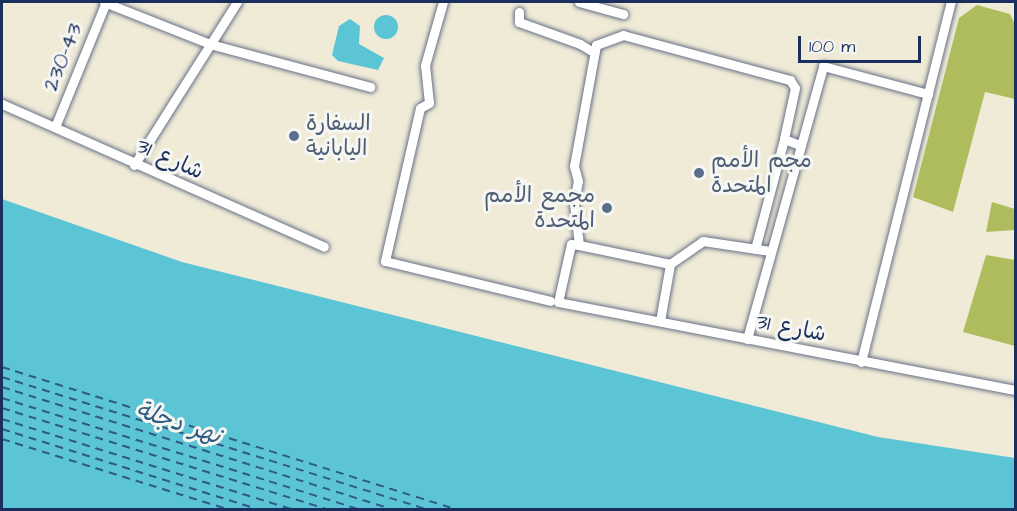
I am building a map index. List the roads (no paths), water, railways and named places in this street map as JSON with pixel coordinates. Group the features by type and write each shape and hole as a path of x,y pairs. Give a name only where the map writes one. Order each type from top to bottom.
{"street":[{"path":"105,2 210,44 370,87"},
{"name":"230-43","path":"55,127 105,2"},
{"path":"134,165 237,2"},
{"name":"شارع 31","path":"443,2 425,65 429,103 420,108 386,261 554,302 1016,390"},
{"path":"579,2 623,14"},
{"path":"861,362 951,2"},
{"path":"519,12 519,22 590,48 595,53"},
{"path":"579,245 574,203 578,181 573,166 595,53 597,45 603,40 623,35 790,80 795,88 755,249"},
{"path":"747,339 823,66 928,94"},
{"name":"شارع 31","path":"2,104 134,165 324,247"},
{"path":"784,139 800,145"},
{"path":"660,321 670,264 703,241 770,252"},
{"path":"554,302 571,244 670,264"}],"water":[{"path":"386,15 391,16 397,22 397,32 391,38 386,39 381,38 375,32 374,27 375,22 381,16"},
{"path":"350,19 360,26 359,44 384,58 378,70 338,61 332,55 339,26"},
{"name":"نهر دجلة","path":"2,199 182,262 878,437 1015,458 1015,509 2,509"}],"place":[{"name":"السفارة اليابانية","path":"294,136"},
{"name":"مجم الأمم المتحدة","path":"699,173"},
{"name":"مجمع الأمم المتحدة","path":"607,208"}]}
